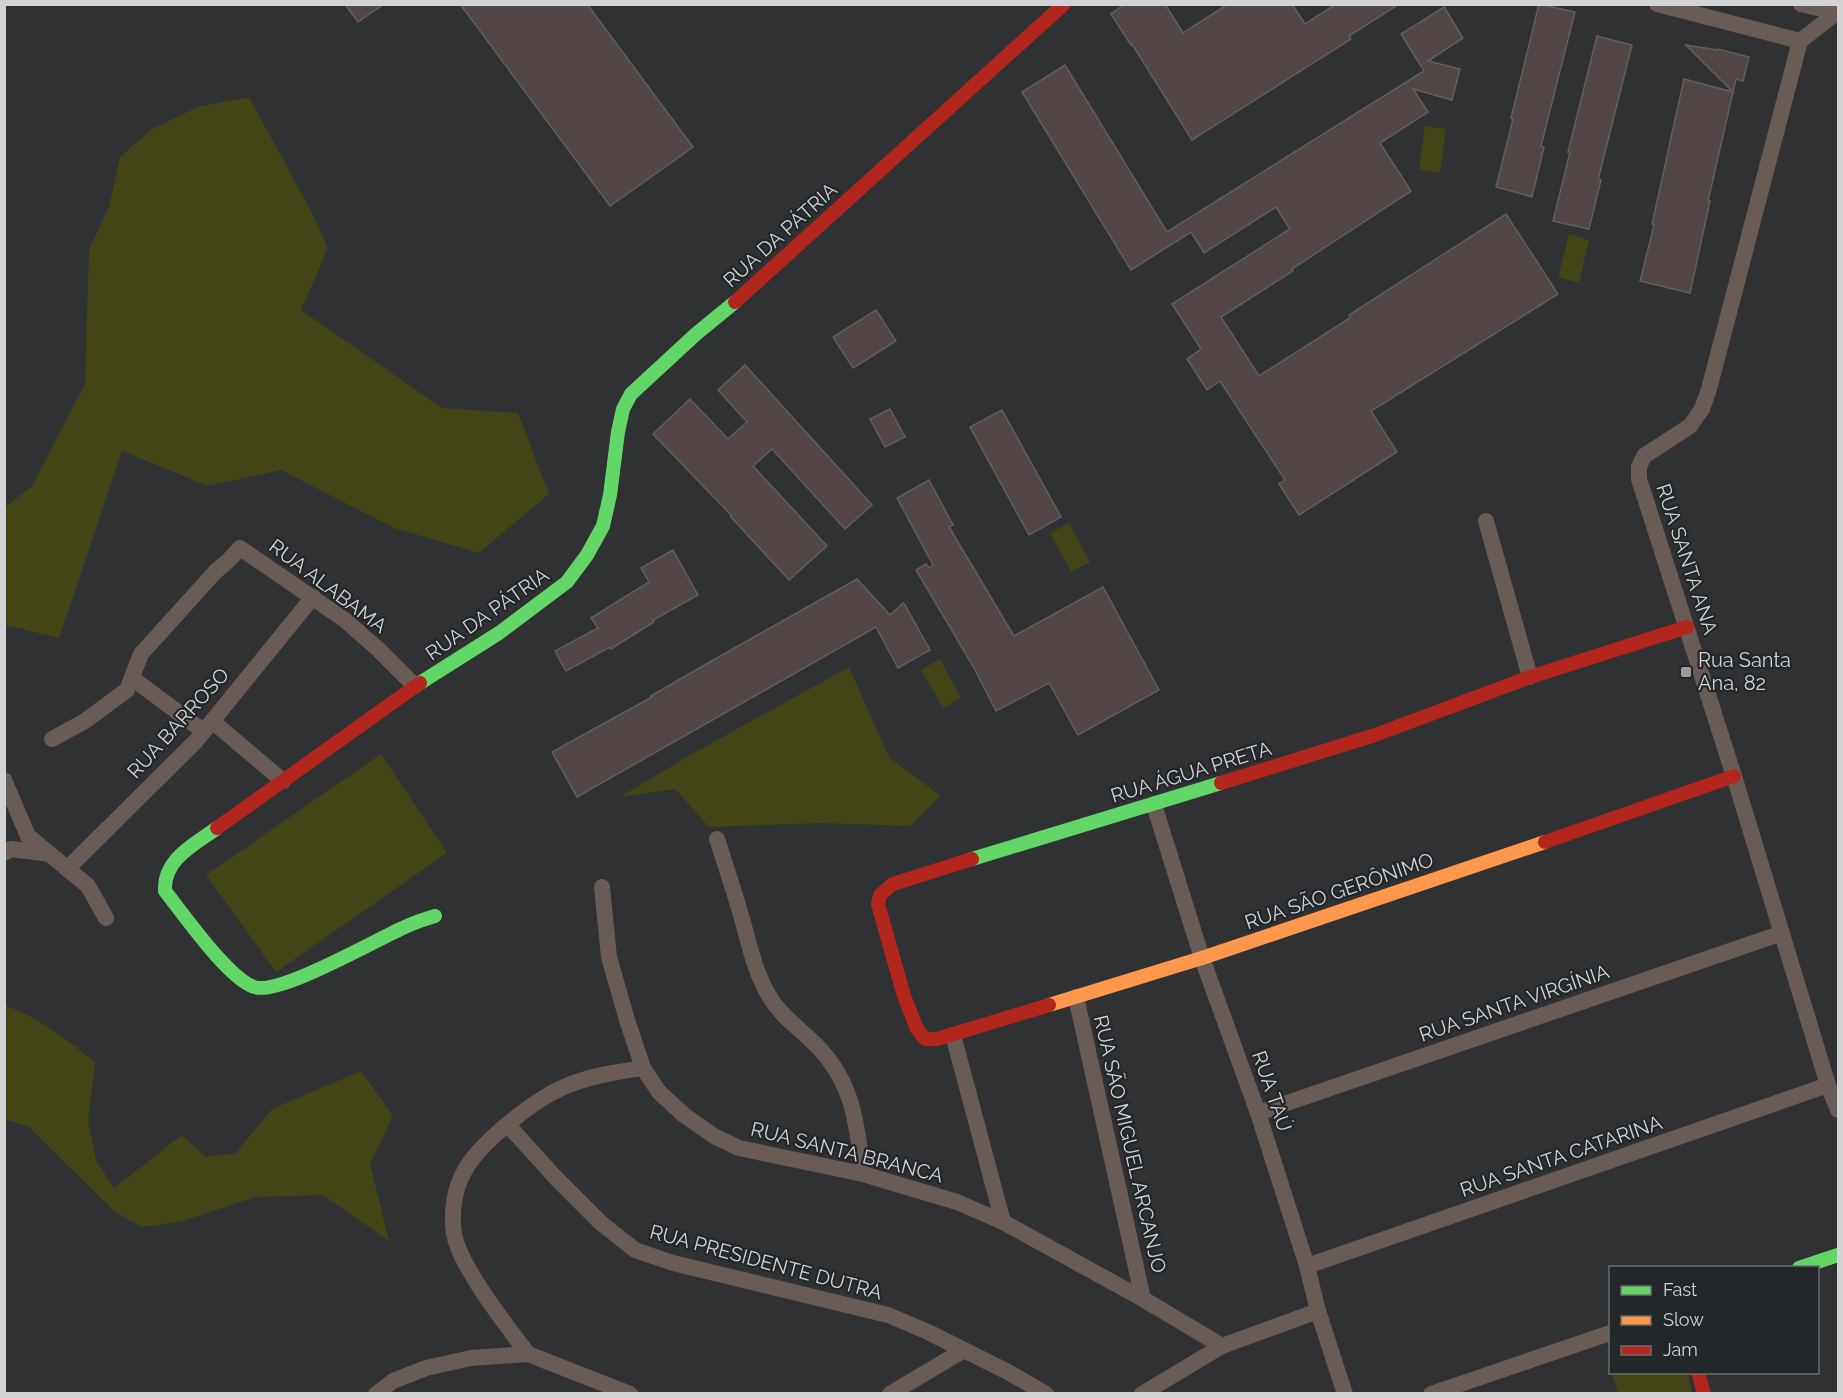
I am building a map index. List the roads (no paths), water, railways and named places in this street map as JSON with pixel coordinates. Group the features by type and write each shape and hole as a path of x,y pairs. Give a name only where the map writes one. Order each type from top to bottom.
{"street":[{"name":"RUA DA PÁTRIA","path":"435,916 405,926 298,977 265,989 254,987 234,975 165,891 163,878 168,867 189,848 415,686 542,603 567,582 587,555 603,526 610,495 618,432 623,409 631,394 696,334 746,293 1064,4"},
{"path":"1657,4 1800,41 1837,14"},
{"path":"1801,4 1837,14"},
{"name":"RUA SANTA ANA","path":"1800,41 1702,409 1690,426 1644,456 1639,467 1639,479 1734,776 1828,1085 1839,1110"},
{"path":"1486,521 1530,677"},
{"name":"RUA ALABAMA","path":"132,678 141,654 147,646 240,548 345,620 415,686"},
{"name":"RUA BARROSO","path":"67,869 207,726 313,597"},
{"name":"RUA ÁGUA PRETA","path":"953,1035 929,1040 915,1029 878,904 880,895 886,889 906,879 1154,805 1375,735 1530,677 1687,627"},
{"path":"52,739 85,721 127,690 132,678 207,726 283,781"},
{"name":"RUA SÃO GERÔNIMO","path":"953,1035 1202,958 1478,866 1734,776"},
{"path":"4,780 28,836 88,886 106,918"},
{"name":"RUA TAÚ","path":"1154,805 1202,958 1258,1113 1345,1394"},
{"path":"717,839 756,968 771,999 782,1014 820,1049 839,1075 850,1097 856,1118 863,1174"},
{"path":"4,854 11,849 50,854"},
{"name":"RUA SANTA BRANCA","path":"602,886 609,957 643,1068 659,1092 684,1115 714,1136 739,1148 863,1174 957,1202 1003,1222 1143,1299 1222,1346"},
{"name":"RUA SANTA VIRGÍNIA","path":"1258,1113 1782,933"},
{"name":"RUA SÃO MIGUEL ARCANJO","path":"1076,997 1143,1299"},
{"path":"953,1035 1003,1222"},
{"path":"528,1354 502,1320 464,1259 454,1234 453,1208 457,1187 464,1170 478,1153 534,1103 564,1086 603,1075 643,1068"},
{"name":"RUA SANTA CATARINA","path":"1307,1266 1828,1085"},
{"name":"RUA PRESIDENTE DUTRA","path":"508,1125 601,1223 635,1250 684,1266 888,1315 928,1332 1010,1373 1046,1394"},
{"path":"1805,1266 1839,1255"},
{"path":"1142,1394 1222,1346 1318,1311"},
{"path":"1431,1394 1609,1334"},
{"path":"890,1394 964,1350"},
{"path":"376,1394 393,1380 426,1368 471,1358 528,1354 630,1394"},
{"path":"1699,1374 1704,1394"}],"place":[{"name":"Rua Santa Ana, 82","path":"1686,672"}]}
